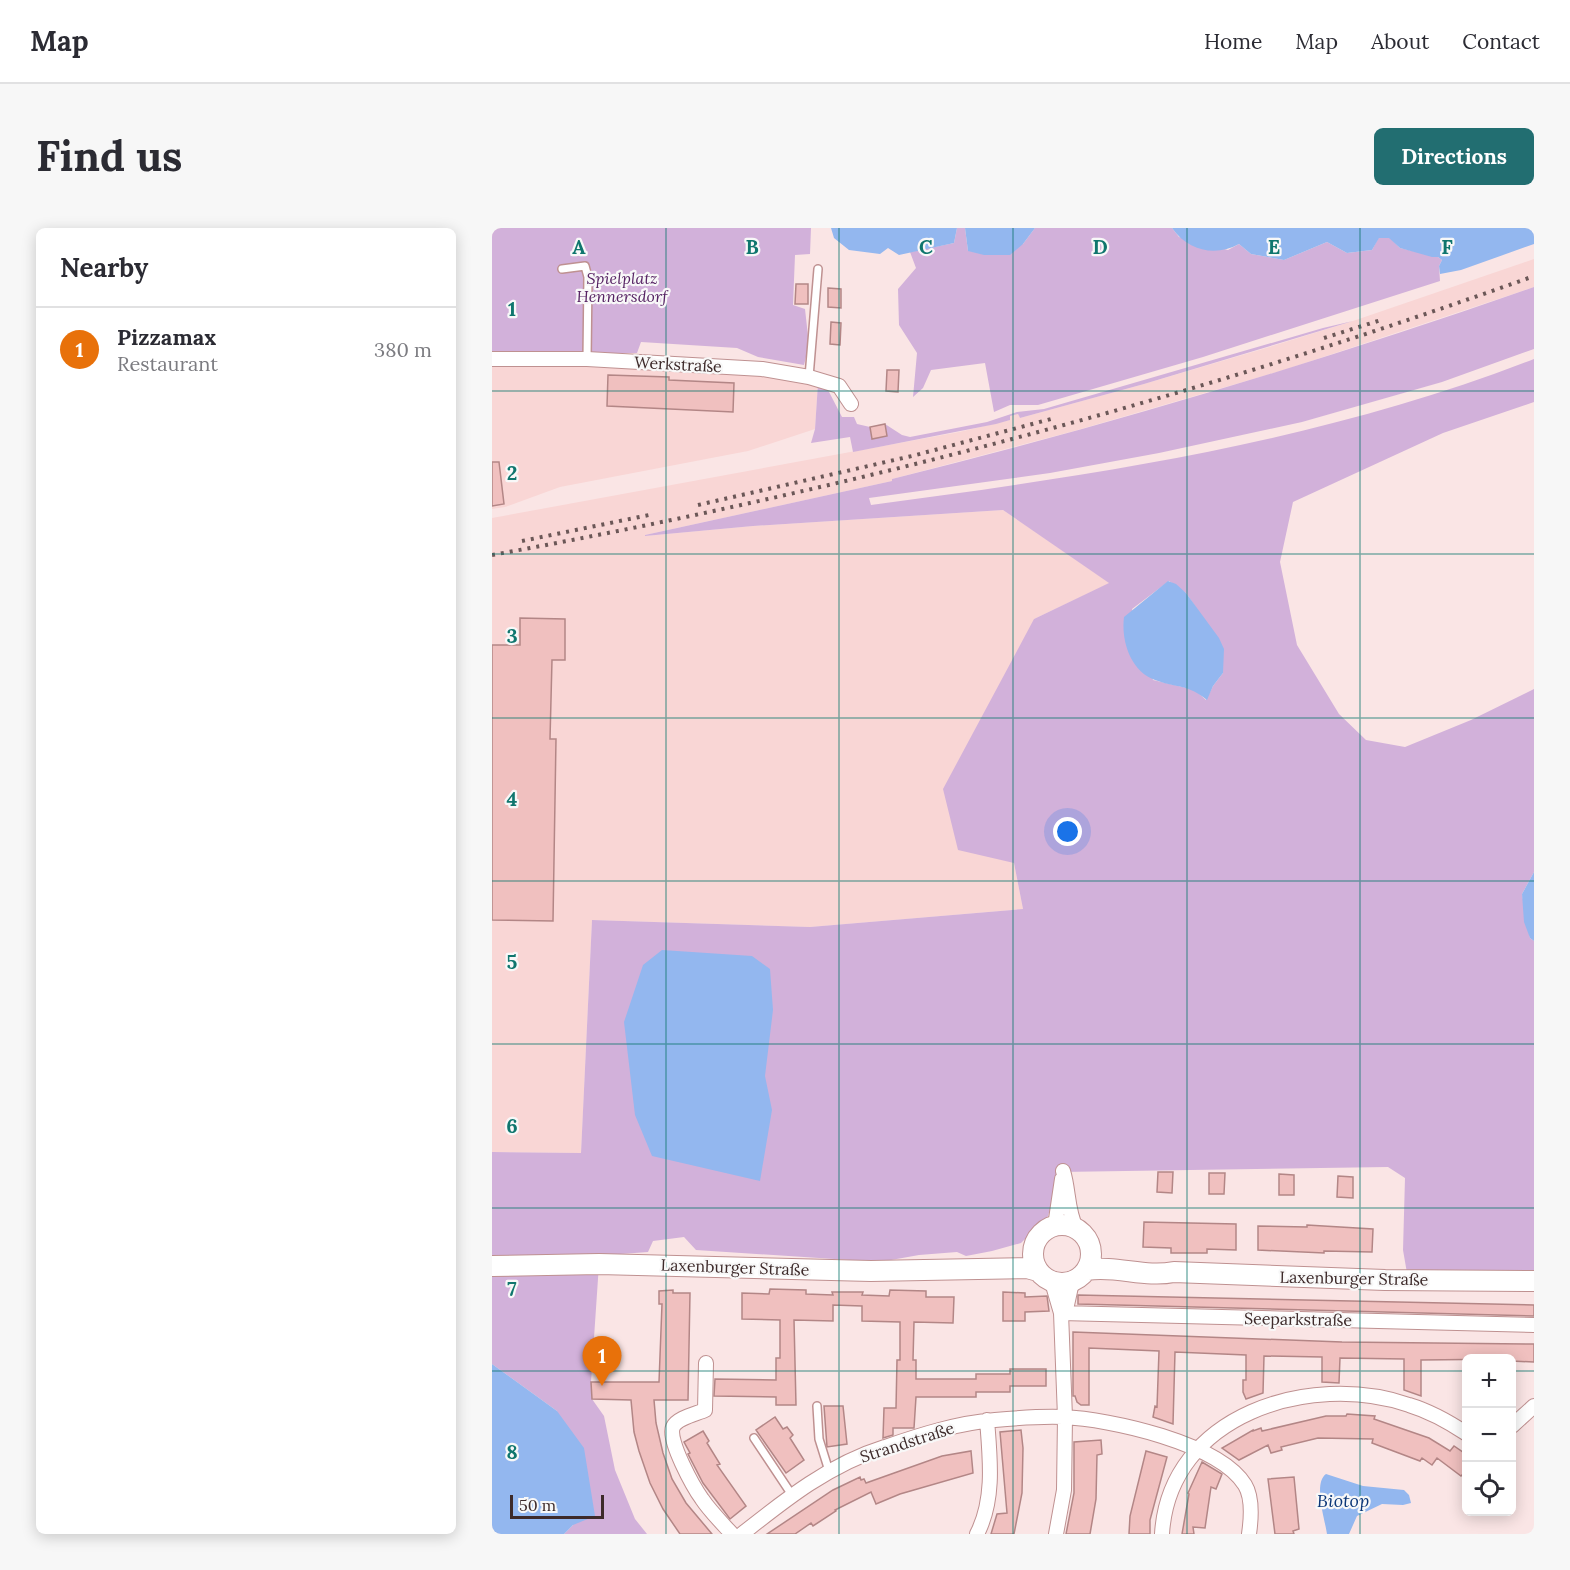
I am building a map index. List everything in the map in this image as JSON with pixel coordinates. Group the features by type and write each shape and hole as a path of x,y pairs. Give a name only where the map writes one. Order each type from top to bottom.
{"main road":[{"path":"1066,1225 1076,1228 1090,1245 1091,1261 1062,1276 1033,1261 1034,1245 1038,1237 1046,1230 1066,1225"},
{"name":"Laxenburger Straße","path":"978,1268 1024,1253 1034,1245"},
{"name":"Laxenburger Straße","path":"1090,1245 1098,1254 1174,1272 1385,1280 1534,1281"},
{"name":"Laxenburger Straße","path":"492,1266 610,1264 871,1271 1027,1268 1062,1276 1098,1268 1160,1275 1174,1272"}],"street":[{"name":"Werkstraße","path":"492,359 587,359 762,369 809,377 839,386 851,404"},
{"path":"1055,1226 1063,1171 1067,1183 1070,1217 1076,1228"},
{"path":"1056,1534 1064,1490 1062,1276"},
{"path":"1061,1313 1067,1305 1062,1276"},
{"name":"Seeparkstraße","path":"1061,1313 1534,1325"},
{"path":"706,1363 705,1410 677,1422 672,1429 672,1435 683,1465 701,1499 732,1534"},
{"path":"1162,1534 1168,1500 1177,1477 1190,1456 1222,1428 1252,1411 1284,1399 1326,1394 1367,1396 1409,1405 1462,1432"},
{"path":"1516,1422 1534,1406"},
{"name":"Strandstraße","path":"742,1534 792,1495 830,1471 881,1448 954,1426 987,1420 1065,1417 1112,1424 1169,1438 1198,1449 1237,1474 1246,1487 1250,1498 1248,1534"},
{"path":"977,1534 986,1508 990,1480 987,1420"}],"lane":[{"path":"561,269 585,266 588,278 587,359"},
{"path":"809,377 818,270"},
{"path":"817,1406 819,1439 830,1471"},
{"path":"754,1437 792,1495"}],"shaded area":[{"path":"1534,259 1534,287 1284,370 1074,431 892,479 892,481 645,535 1003,510 1110,583 1034,619 1014,863 1023,909 810,927 592,920 581,1153 492,1152 492,518 959,432 1010,420 1009,416 1018,414 1020,418 1266,348"},
{"path":"492,366 764,373 818,383 815,429 748,451 560,487 505,507 492,509"}],"green space":[{"name":"Spielplatz Hennersdorf","path":"492,228 811,228 810,254 795,255 793,305 805,309 809,345 804,365 758,357 737,348 641,342 637,353 492,353"},
{"path":"957,228 965,228 968,251 1023,244 1035,228 1172,228 1179,237 1228,250 1239,244 1251,254 1284,260 1327,242 1347,253 1372,250 1379,237 1390,238 1400,248 1442,260 1439,266 1440,281 1203,357 1038,405 1010,405 994,412 985,363 931,370 923,388 913,397 917,353 899,325 898,289 916,268 910,252 954,243"},
{"path":"1534,287 1534,349 1442,382 1302,422 1159,453 1050,473 869,498 871,505 1123,468 1207,452 1372,413 1454,388 1534,359 1534,402 1443,433 1293,502 1280,562 1297,645 1339,714 1366,740 1405,747 1471,720 1534,689 1534,872 1522,894 1530,938 1534,941 1534,1274 1407,1273 1403,1250 1405,1178 1388,1167 1060,1172 1048,1216 1021,1243 966,1256 957,1252 919,1255 880,1262 696,1250 684,1237 653,1241 648,1252 580,1257 492,1257 492,1152 581,1153 592,920 810,927 1023,909 1014,863 958,850 943,789 1034,619 1109,583 1003,510 645,535 892,481 892,479 1054,437 1295,366","holes":["1169,581 1186,593 1195,606 1223,673 1206,700 1195,690 1153,680 1132,609"]},
{"path":"1353,321 1144,384 1020,418 1018,414 1010,416 1010,420 996,424 853,452 850,437 811,443 815,429 818,383 828,390 842,417 854,417 857,424 870,427 872,439 887,436 885,424 902,435 910,437 987,422 1017,412 1044,409"},
{"path":"599,1264 591,1382 592,1399 604,1416 615,1470 635,1519 647,1534 564,1534 573,1525 557,1411 492,1364 492,1269"}],"water":[{"path":"831,228 957,228 954,243 899,255 888,248 880,254 849,250 834,238"},
{"path":"965,228 1035,228 1023,244 1010,255 984,255 968,251"},
{"path":"1172,228 1534,228 1534,244 1461,270 1440,274 1439,266 1442,260 1438,257 1400,248 1389,238 1379,238 1372,250 1347,253 1327,242 1284,260 1251,254 1239,244 1221,250 1203,250 1186,242"},
{"path":"1168,581 1176,584 1186,593 1219,638 1224,649 1223,673 1213,686 1207,700 1188,689 1146,676 1133,662 1126,645 1124,617"},
{"path":"1534,872 1534,941 1530,938 1524,922 1522,894"},
{"path":"662,950 752,956 770,969 773,1010 765,1076 772,1110 760,1181 652,1156 635,1115 624,1022 643,965"},
{"path":"492,1364 557,1411 584,1448 595,1516 573,1525 564,1534 492,1534"},
{"name":"Biotop","path":"1326,1474 1363,1486 1404,1490 1409,1495 1411,1503 1382,1504 1357,1516 1349,1534 1327,1534 1320,1493 1320,1485"}],"building":[{"path":"796,284 808,284 808,304 795,304"},
{"path":"828,288 841,289 841,308 828,307"},
{"path":"831,322 841,323 840,345 830,344"},
{"path":"887,370 899,370 898,392 886,391"},
{"path":"608,375 669,377 669,380 734,383 733,412 607,406"},
{"path":"885,424 887,436 872,439 870,427"},
{"path":"492,462 499,462 504,504 492,506"},
{"path":"520,618 565,619 565,660 552,660 550,739 556,739 553,921 492,920 492,645 520,645"},
{"path":"1158,1172 1173,1172 1172,1193 1157,1192"},
{"path":"1209,1173 1225,1173 1224,1194 1209,1194"},
{"path":"1279,1174 1294,1175 1294,1195 1279,1195"},
{"path":"1338,1176 1353,1177 1353,1198 1337,1197"},
{"path":"1144,1222 1236,1224 1236,1250 1207,1249 1207,1253 1171,1253 1171,1248 1143,1247"},
{"path":"1307,1225 1373,1229 1372,1252 1324,1251 1324,1253 1258,1250 1258,1226 1307,1227"},
{"path":"770,1289 806,1290 806,1294 833,1295 832,1292 863,1292 862,1295 889,1296 890,1290 926,1291 926,1297 954,1297 953,1323 914,1322 913,1360 916,1360 916,1379 976,1379 976,1374 1010,1374 1010,1369 1046,1369 1046,1386 1010,1386 1010,1392 976,1392 976,1397 916,1397 914,1428 893,1428 893,1435 883,1438 884,1408 896,1408 900,1322 862,1321 862,1306 833,1305 833,1321 794,1320 796,1405 776,1405 776,1397 714,1396 715,1379 776,1380 776,1358 780,1358 780,1320 742,1319 742,1293 769,1294"},
{"path":"673,1290 673,1293 690,1293 688,1400 654,1400 656,1423 672,1479 686,1503 712,1534 680,1534 663,1509 650,1483 639,1451 634,1432 631,1400 592,1399 591,1382 659,1382 662,1304 659,1304 659,1291"},
{"path":"1003,1292 1025,1293 1025,1297 1047,1296 1049,1311 1025,1312 1025,1321 1003,1321"},
{"path":"1078,1295 1534,1305 1534,1316 1078,1304"},
{"path":"1073,1332 1342,1342 1534,1344 1534,1362 1516,1361 1516,1354 1462,1354 1462,1360 1421,1360 1421,1396 1404,1390 1404,1359 1340,1358 1339,1383 1322,1382 1322,1357 1264,1356 1263,1393 1246,1399 1243,1392 1243,1380 1246,1380 1246,1355 1175,1352 1173,1424 1153,1417 1155,1406 1157,1407 1159,1351 1089,1348 1089,1405 1081,1405 1073,1396"},
{"path":"824,1406 843,1406 847,1444 827,1447"},
{"path":"1347,1414 1375,1416 1374,1419 1429,1438 1450,1451 1454,1446 1462,1452 1462,1475 1437,1458 1432,1465 1422,1458 1420,1461 1372,1443 1373,1439 1318,1438 1281,1447 1282,1450 1271,1453 1268,1445 1239,1460 1222,1448 1253,1430 1261,1428 1262,1431 1326,1416 1346,1416"},
{"path":"775,1417 783,1429 787,1427 793,1435 790,1438 804,1460 786,1473 756,1430"},
{"path":"1021,1430 1022,1493 1014,1534 991,1534 997,1514 1007,1513 1000,1432"},
{"path":"703,1431 709,1441 707,1443 720,1464 717,1465 746,1506 730,1519 703,1483 684,1442"},
{"path":"1101,1440 1102,1454 1097,1455 1096,1499 1090,1534 1066,1534 1074,1493 1074,1442"},
{"path":"971,1451 973,1473 900,1494 876,1504 871,1492 835,1510 813,1526 811,1523 795,1534 767,1534 833,1490 860,1477 866,1483 942,1456"},
{"path":"1146,1451 1167,1457 1150,1520 1150,1534 1129,1534 1130,1516"},
{"path":"1202,1462 1222,1474 1216,1489 1211,1487 1205,1528 1193,1527 1194,1534 1182,1534 1188,1493"},
{"path":"1294,1477 1299,1529 1293,1531 1294,1534 1275,1534 1268,1479"}],"railway":[{"path":"492,555 756,502 1019,437 1278,362 1534,276"},
{"path":"1324,338 1381,320"},
{"path":"698,505 912,456 1051,419"},
{"path":"522,541 654,514"}],"place":[{"name":"Pizzamax","path":"602,1386"}]}
